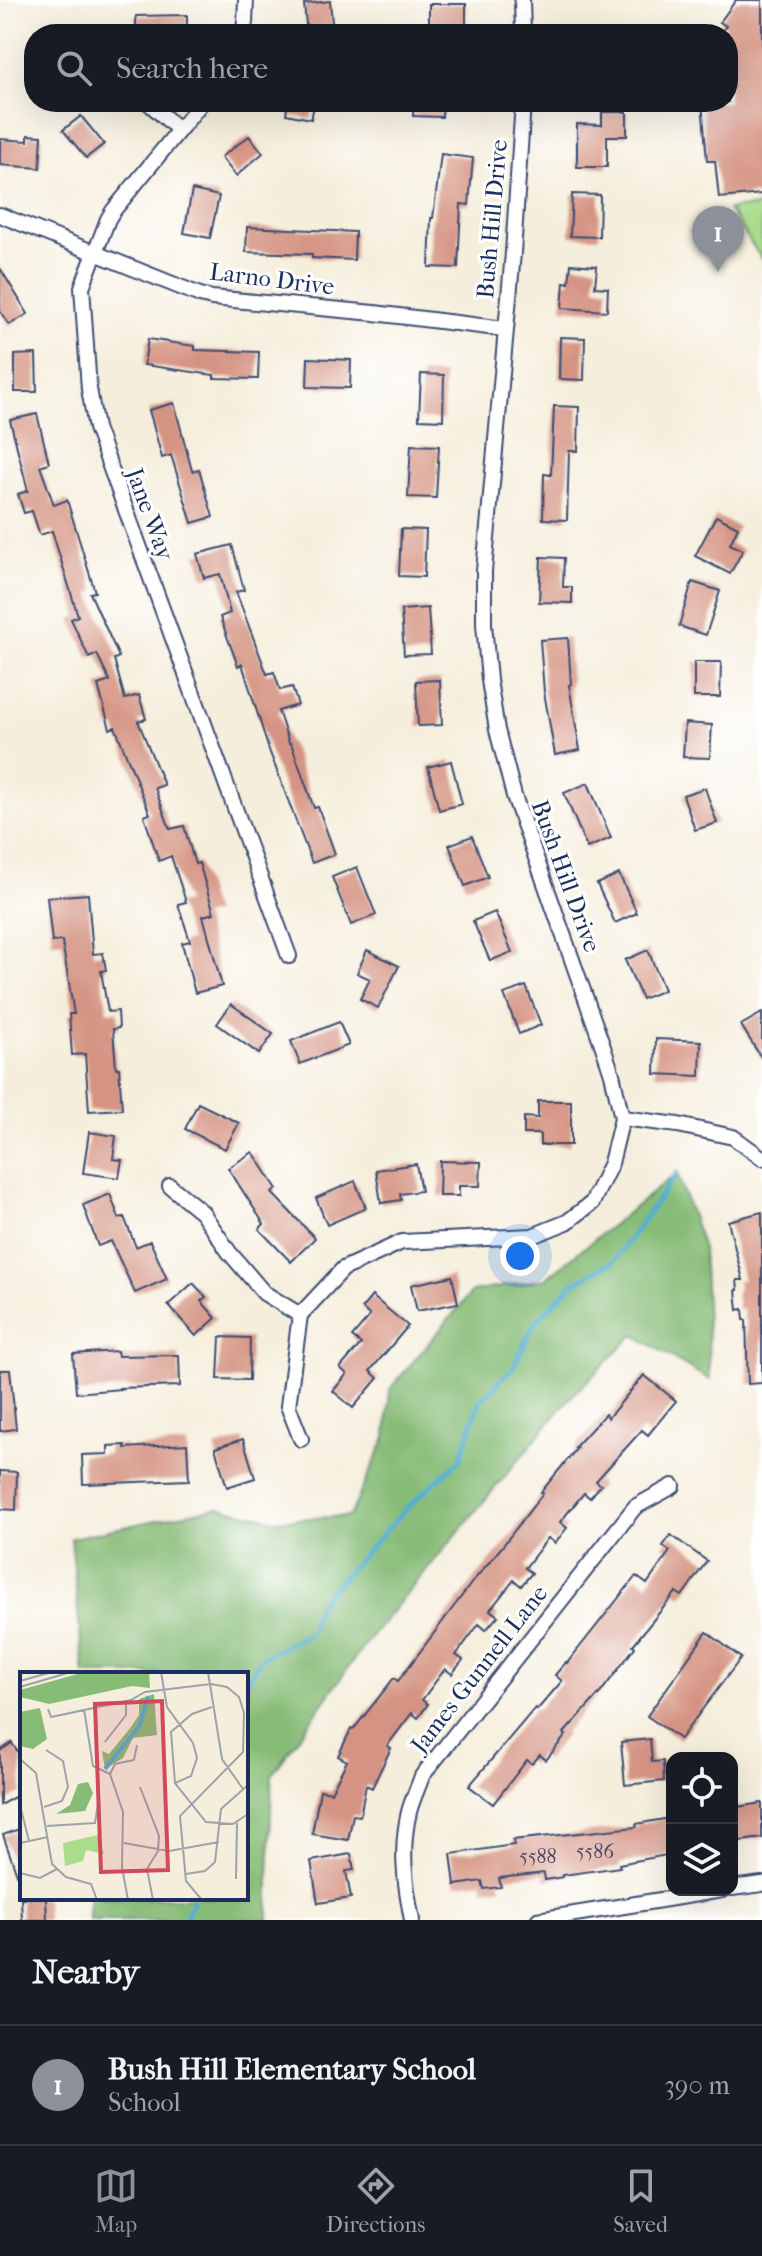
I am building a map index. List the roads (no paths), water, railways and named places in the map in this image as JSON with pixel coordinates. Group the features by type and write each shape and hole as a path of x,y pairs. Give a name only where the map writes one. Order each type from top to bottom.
{"street":[{"path":"243,24 246,0"},
{"path":"522,0 523,24"},
{"path":"159,112 179,130"},
{"name":"Jane Way","path":"194,112 113,211 95,252 82,287 89,389 96,428 289,956"},
{"name":"Bush Hill Drive","path":"300,1315 343,1269 402,1242 532,1236 567,1222 592,1203 611,1163 622,1118 603,1047 514,796 497,730 489,680 484,624 484,571 513,253 522,112"},
{"name":"Larno Drive","path":"0,215 212,298 505,329"},
{"path":"622,1118 678,1125 733,1137 762,1158"},
{"path":"170,1186 202,1212 229,1252 264,1293 300,1315 288,1406 301,1439"},
{"name":"James Gunnell Lane","path":"412,1920 404,1875 404,1845 409,1811 422,1776 635,1507 673,1486"},
{"path":"738,1887 762,1884"},
{"path":"538,1920 685,1896"}],"waterway":[{"path":"248,1680 260,1659 310,1633 317,1605 408,1507 460,1460 479,1402 513,1368 534,1324 571,1285 614,1261 677,1173"},
{"path":"185,1920 193,1900"}],"place":[{"name":"Bush Hill Elementary School","path":"718,272"}]}
